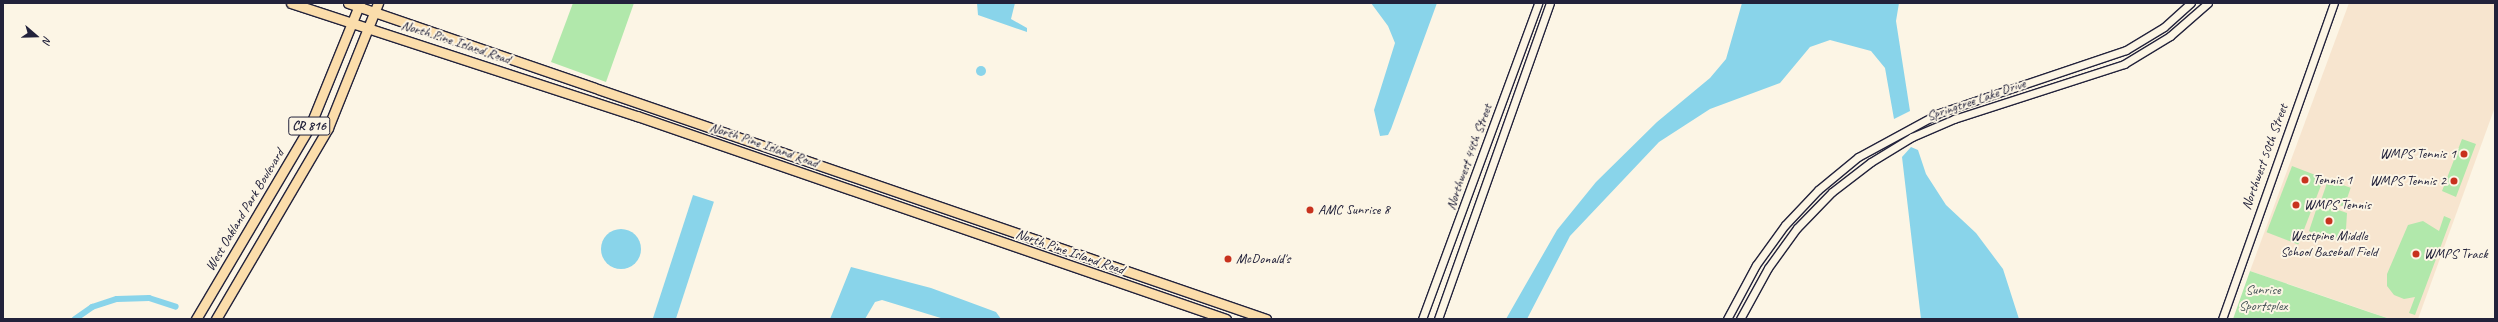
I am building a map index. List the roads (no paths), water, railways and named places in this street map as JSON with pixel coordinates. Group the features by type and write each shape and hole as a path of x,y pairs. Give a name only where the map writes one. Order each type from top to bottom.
{"main road":[{"name":"North Pine Island Road","path":"291,3 353,22 1226,319"},
{"name":"North Pine Island Road","path":"348,3 359,5 375,12 1266,319"},
{"name":"CR 816","path":"216,319 328,128 378,3"},
{"name":"West Oakland Park Boulevard","path":"196,319 300,145 322,101 359,5"}],"street":[{"name":"Northwest 44th Street","path":"1422,319 1538,3"},
{"name":"Northwest 44th Street","path":"1438,319 1550,3"},
{"name":"Springtree Lake Drive","path":"1727,319 1756,264 1784,225 1818,190 1858,157 1900,131 1939,113 2126,50 2164,27 2192,3"},
{"name":"Springtree Lake Drive","path":"1740,319 1768,268 1797,228 1832,192 1871,162 1912,137 1954,119 2124,64 2162,42 2208,3"},
{"name":"Northwest 50th Street","path":"2222,319 2334,3"}],"water":[{"path":"977,3 1015,3 1011,19 1027,28 1027,32 978,15"},
{"path":"1371,3 1437,3 1391,129 1388,135 1380,136 1374,110 1395,43 1388,26"},
{"path":"1742,3 1899,3 1896,21 1910,111 1894,119 1885,68 1871,51 1830,40 1810,47 1780,83 1710,109 1659,142 1570,236 1527,319 1506,319 1557,230 1596,182 1657,122 1710,78 1726,59"},
{"path":"979,66 983,66 985,67 985,75 979,76 976,73 976,69"},
{"path":"1911,147 1918,150 1926,174 1946,205 1976,233 2003,269 2019,319 1921,319 1902,157"},
{"path":"693,195 714,202 676,319 653,319"},
{"path":"621,229 629,231 635,235 639,241 641,249 639,257 635,263 629,267 621,269 613,267 607,263 603,257 601,249 603,241 607,235 613,231"},
{"path":"851,267 931,288 996,312 1001,319 944,319 882,300 875,302 865,319 830,319"}],"waterway":[{"path":"75,319 92,307 117,299 149,298 176,307"}],"place":[{"name":"WMPS Tennis 1","path":"2464,154"},
{"name":"Tennis 1","path":"2305,180"},
{"name":"WMPS Tennis 2","path":"2454,181"},
{"name":"WMPS Tennis","path":"2296,205"},
{"name":"AMC Sunrise 8","path":"1310,210"},
{"name":"Westpine Middle School Baseball Field","path":"2329,221"},
{"name":"WMPS Track","path":"2416,254"},
{"name":"McDonald's","path":"1228,259"}],"park label":[{"name":"Sunrise Sportsplex","path":"2263,298"}]}
